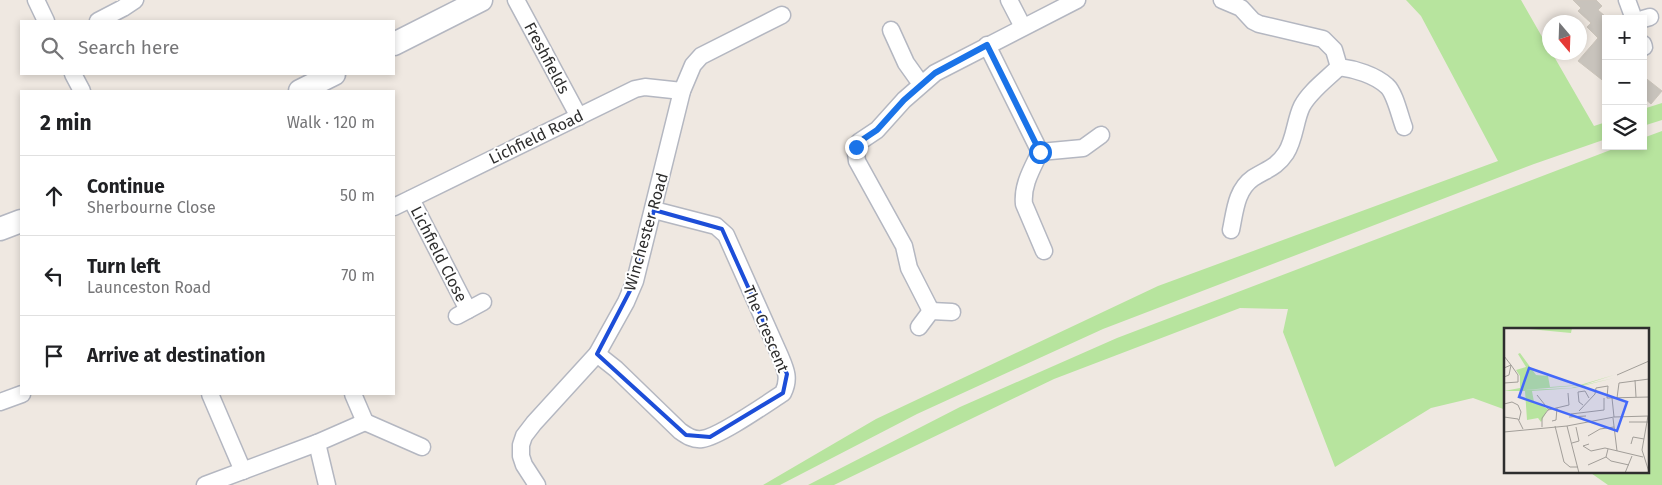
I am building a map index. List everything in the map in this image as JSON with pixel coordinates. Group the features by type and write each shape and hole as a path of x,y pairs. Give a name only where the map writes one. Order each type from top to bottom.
{"street":[{"path":"36,0 46,20"},
{"path":"100,20 135,0"},
{"path":"395,43 481,0"},
{"name":"Freshfields","path":"516,0 579,117"},
{"path":"1009,0 1023,27"},
{"path":"931,312 909,268 904,246 862,173 856,153 859,142 877,130 904,100 922,84 949,65 1077,0"},
{"path":"1222,0 1241,8 1253,21 1259,24 1323,39 1334,50 1340,67"},
{"path":"1627,0 1633,15"},
{"name":"Winchester Road","path":"537,485 524,465 520,445 534,423 597,354 626,302 634,281 654,210 682,91 693,65 701,56 782,15"},
{"path":"891,29 906,63 922,84"},
{"path":"987,45 1040,152"},
{"path":"1340,67 1359,70 1387,86 1391,92 1397,121"},
{"path":"1231,230 1231,203 1253,178 1280,162 1288,150 1302,107 1308,97 1340,67"},
{"path":"74,75 81,90"},
{"path":"302,90 332,75"},
{"name":"Lichfield Road","path":"395,207 635,89 645,87 682,91"},
{"path":"1040,152 1083,148 1103,132"},
{"path":"1040,152 1024,187 1024,204 1041,226 1044,251"},
{"name":"Lichfield Close","path":"411,199 462,313 483,302"},
{"name":"The Crescent","path":"597,354 616,369 680,431 692,438 700,439 716,434 783,393 787,384 787,374 780,356 726,235 716,226 654,210"},
{"path":"0,229 20,221"},
{"path":"931,312 952,312"},
{"path":"919,328 931,312"},
{"path":"0,402 20,395"},
{"path":"210,395 243,470"},
{"path":"353,395 365,422 422,447"},
{"path":"205,485 317,443 365,422"},
{"path":"317,443 327,485"}],"highlighted area":[{"path":"654,210 722,229 787,374 783,393 710,437 686,435 597,354 635,281"}],"green space":[{"path":"1406,0 1521,0 1542,37 1542,60 1556,60 1594,126 1602,123 1602,140 1534,164 1103,329 917,414 780,485 763,485 876,419 1158,286 1498,161 1421,16"},
{"path":"1662,103 1662,120 1647,125 1647,108"},
{"path":"1662,131 1662,485 1608,485 1589,472 1650,472 1650,328 1504,328 1504,409 1473,398 1431,408 1335,467 1283,332 1288,309 1240,308 1054,379 834,485 808,485 960,407 1117,338 1610,150 1647,150 1647,137"}],"building":[{"path":"1573,0 1596,0 1602,6 1598,10 1604,15 1602,15 1602,80 1578,61 1587,60 1587,51 1598,38 1587,27 1591,23 1587,19 1587,15 1582,15 1578,11 1581,8"},
{"path":"1647,79 1662,91 1651,104 1647,100"}],"route":[{"path":"856,147 859,142 877,130 904,100 935,73 987,45 1040,152"}]}
